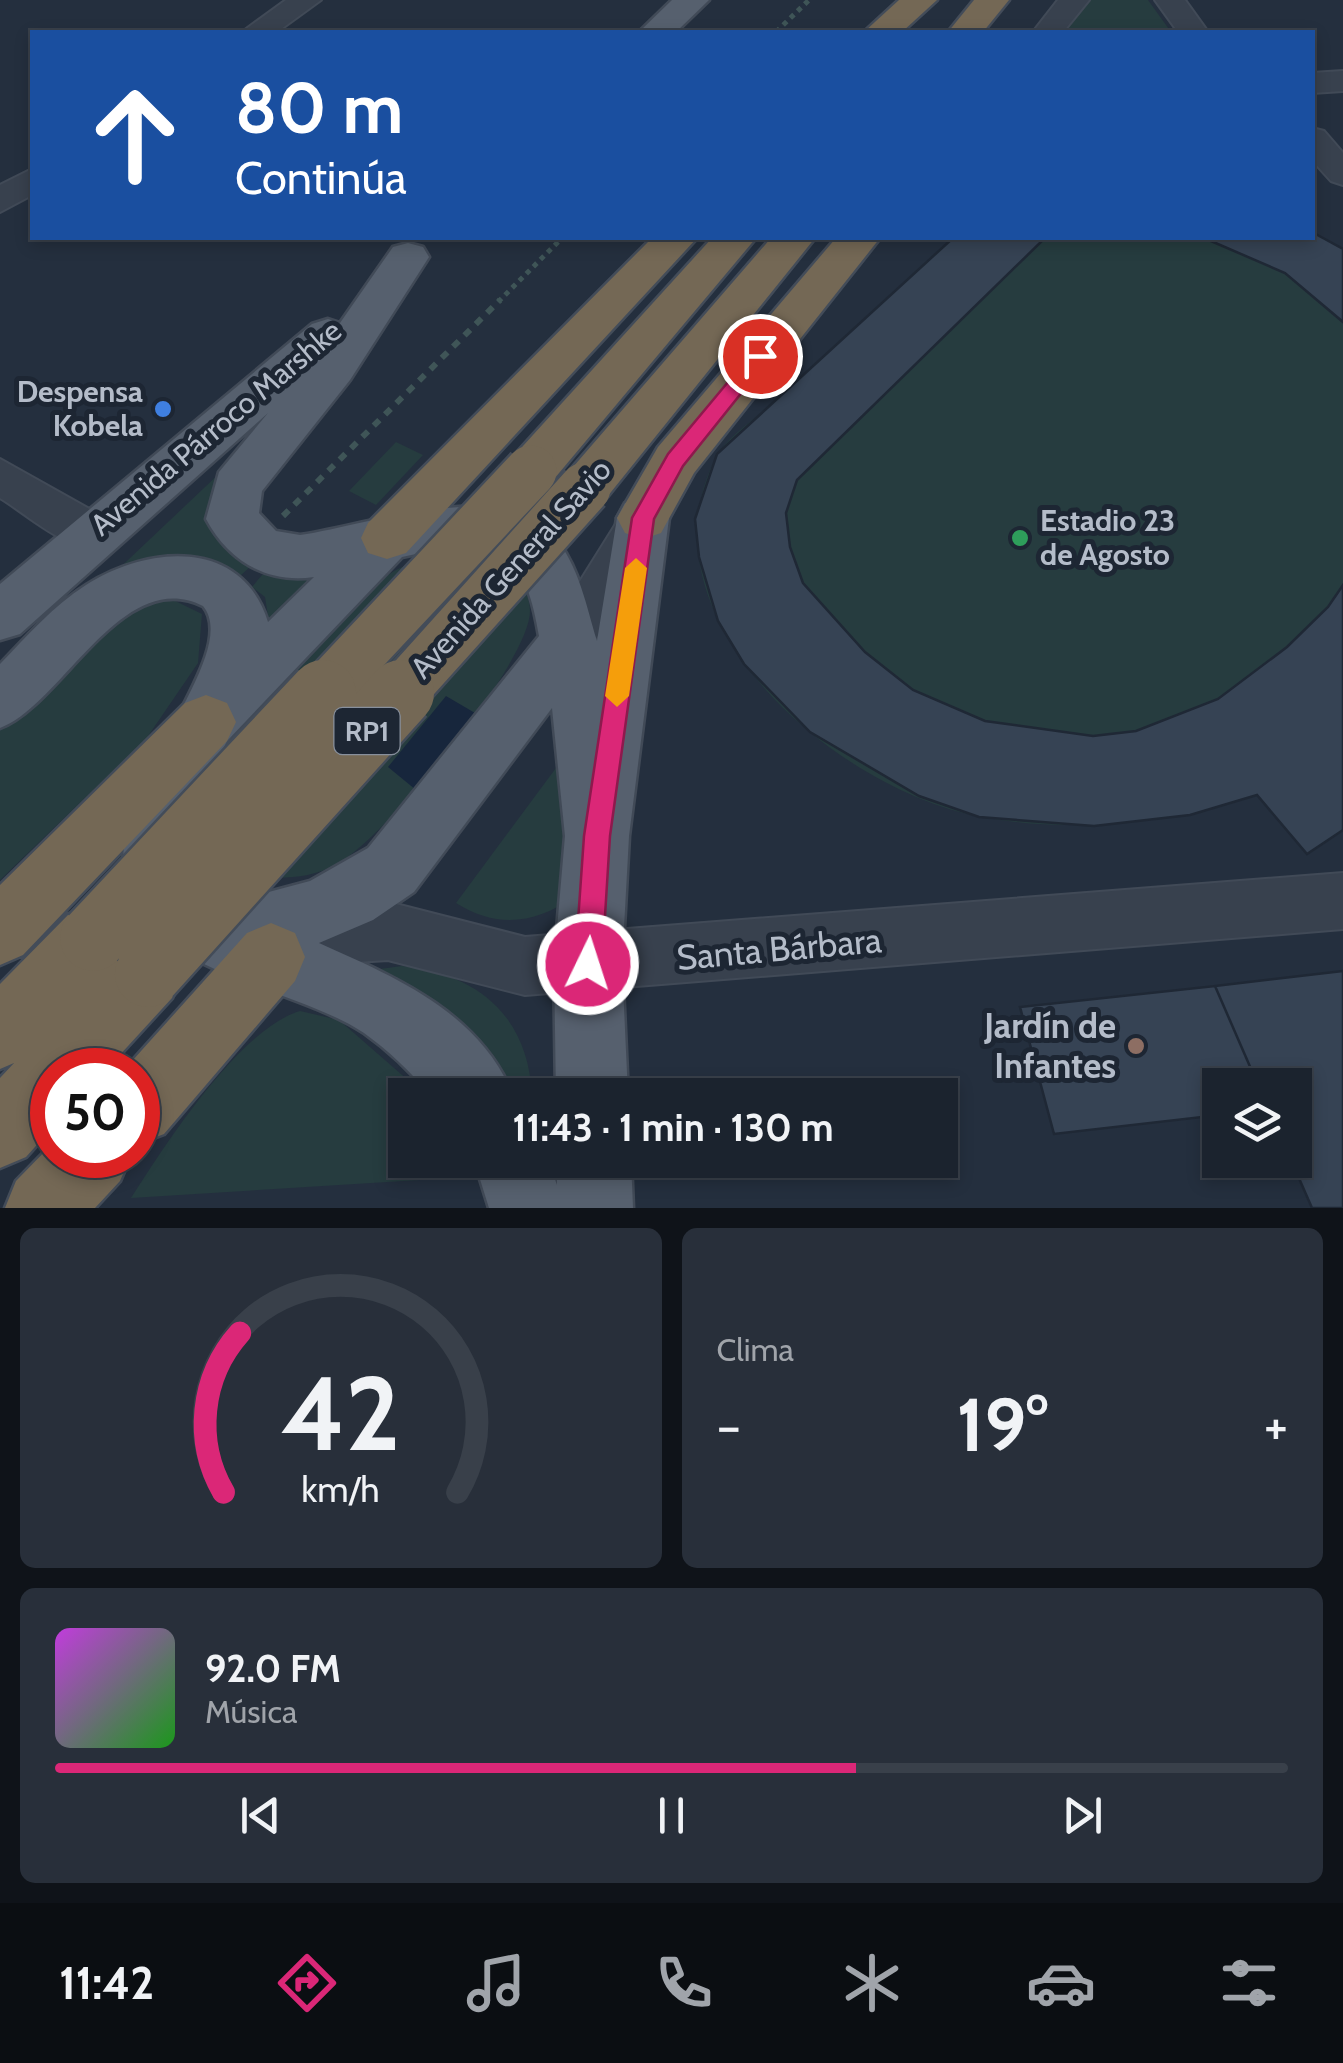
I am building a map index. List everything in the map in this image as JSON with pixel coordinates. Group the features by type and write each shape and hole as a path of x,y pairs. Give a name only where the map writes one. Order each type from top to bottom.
{"highway":[{"path":"884,30 920,0"},
{"path":"916,30 944,0"},
{"path":"967,30 992,0"},
{"path":"1010,30 1026,0"},
{"path":"387,538 674,240"},
{"name":"Avenida General Savio","path":"0,1034 531,471 734,240"},
{"name":"Avenida General Savio","path":"78,1048 585,488 792,240"},
{"path":"643,518 676,460 857,240"},
{"path":"0,932 206,722"},
{"path":"160,1080 278,933"},
{"name":"Avenida General Savio","path":"0,1131 30,1099"},
{"path":"43,1208 72,1178"}],"main road":[{"path":"658,30 692,0"},
{"path":"419,247 333,368 237,486 230,509 235,526 254,546 280,558 325,554 472,523 512,535 536,556 554,580 590,756 597,836"},
{"name":"Avenida Párroco Marshke","path":"0,617 93,533 313,350 419,247"},
{"path":"591,1078 588,964 597,836 643,518"},
{"path":"206,722 387,538"},
{"path":"0,702 105,600 127,588 174,577 195,580 226,594 241,626 240,642 161,812 151,862 160,888 176,908 199,925 278,933 387,1008 442,1054 463,1078"},
{"path":"278,933 391,870 569,640"},
{"path":"517,1178 527,1208"},
{"path":"594,1178 595,1208"}],"street":[{"path":"259,30 306,0"},
{"path":"1050,30 1074,0"},
{"path":"1170,0 1191,30"},
{"path":"1315,83 1343,81"},
{"path":"1315,141 1343,174"},
{"path":"0,201 30,181"},
{"path":"0,476 93,533"},
{"path":"569,640 643,518"},
{"name":"Santa Bárbara","path":"278,933 388,932 525,966 1343,901"}],"path":[{"path":"778,30 810,0"},
{"path":"275,524 560,240"}],"green space":[{"path":"1089,0 1148,0 1170,30 1066,30"},
{"name":"Estadio 23 de Agosto","path":"1315,233 1343,249 1343,830 1307,854 1257,795 1189,813 1121,823 1052,825 982,817 926,801 868,773 813,734 764,688 727,636 703,579 698,519 715,459 734,435 951,240 1315,240"},
{"path":"396,442 423,455 376,505 349,491"},
{"path":"223,470 220,512 224,537 229,548 251,566 240,576 199,557 110,577"},
{"path":"466,555 499,567 517,580 530,611 524,636 481,707 419,787 359,848 337,864 293,877 247,876 227,747 310,650 380,581 415,562"},
{"path":"320,570 269,622 265,597 252,587 262,575"},
{"path":"161,594 202,614 198,663 146,739 0,880 0,718 122,608"},
{"path":"573,745 575,896 546,913 516,920 486,917 456,903"},
{"path":"402,966 454,978 475,990 509,1022 521,1043 530,1078 505,1078 479,1046 365,971"},
{"path":"300,1011 339,1020 406,1078 388,1078 388,1178 452,1178 131,1198 144,1178 160,1178 160,1154 205,1091 253,1040"}],"water":[{"path":"446,696 475,713 416,790 388,767"}],"building":[{"path":"1315,234 1343,249 1343,322 1285,273 1209,240 1315,240"},
{"path":"951,240 1043,240 797,480 786,513 790,547 803,583 865,652 913,690 985,721 1093,736 1136,731 1218,699 1287,647 1328,607 1343,585 1343,830 1307,854 1257,795 1190,815 1094,826 979,817 919,796 810,732 744,664 718,621 699,557 695,519 717,454"},
{"path":"1343,971 1343,1208 1312,1208 1299,1178 1312,1178 1312,1068 1251,1068 1215,986"},
{"name":"Jardín de Infantes","path":"1215,986 1251,1068 1202,1068 1202,1117 1054,1134 1020,1007"}],"slow traffic":[{"path":"617,696 636,568"}],"place":[{"name":"Despensa Kobela","path":"163,409"},
{"name":"Estadio 23 de Agosto","path":"1020,538"},
{"name":"Jardín de Infantes","path":"1136,1046"}],"route":[{"path":"588,964 597,836 643,518 676,460 760,356"}]}
